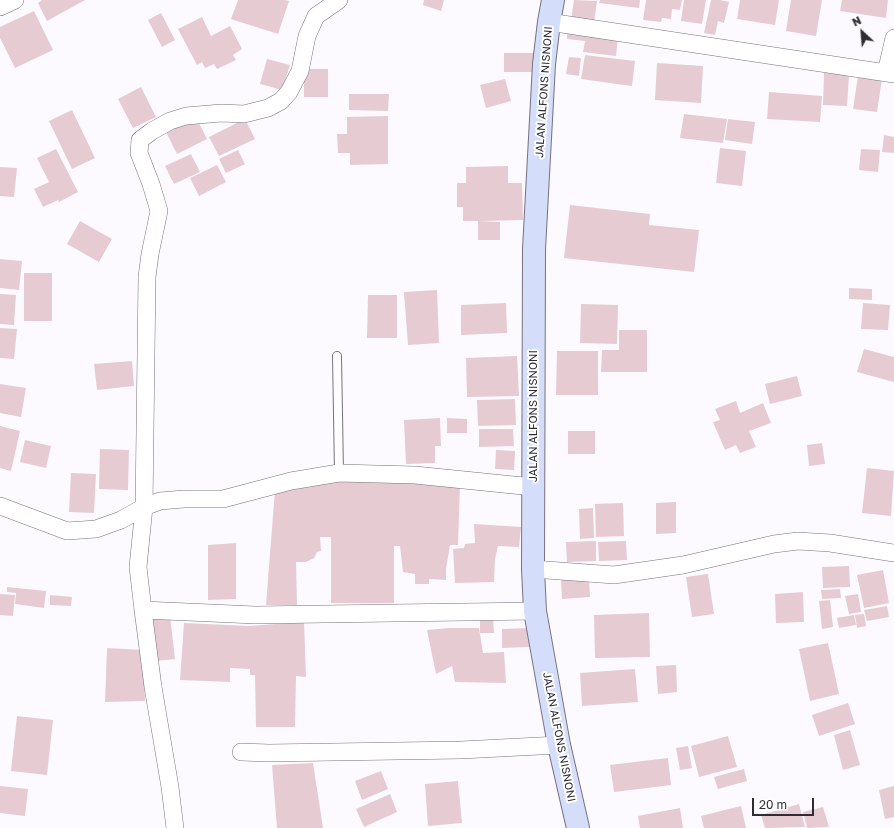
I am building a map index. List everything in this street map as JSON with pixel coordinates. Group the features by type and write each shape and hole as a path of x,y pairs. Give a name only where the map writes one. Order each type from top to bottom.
{"main road":[{"name":"JALAN ALFONS NISNONI","path":"553,0 544,64 534,249 533,569 535,611 560,745 578,828"}],"street":[{"path":"0,7 15,0"},
{"path":"175,828 170,787 153,687 138,567 144,507 147,277 159,211 151,184 139,153 140,140 170,121 186,116 221,113 244,114 268,108 281,101 289,92 300,71 307,36 316,16 339,0"},
{"path":"549,22 890,74 894,38"},
{"path":"0,506 68,531 96,530 121,520 144,507 160,501 184,499 223,499 291,481 339,473 415,474 534,487"},
{"path":"533,569 614,575 683,565 774,544 798,541 830,543 894,553"},
{"path":"143,610 255,615 535,611"},
{"path":"241,752 269,753 453,750 560,745"}],"lane":[{"path":"337,356 339,473"}],"building":[{"path":"42,0 85,0 47,21 38,3"},
{"path":"238,0 289,1 278,34 231,19"},
{"path":"424,0 444,0 441,11 423,5"},
{"path":"574,0 597,1 594,23 571,20"},
{"path":"600,0 640,0 639,8 599,3"},
{"path":"646,0 682,0 680,10 672,9 671,19 662,18 661,22 643,20"},
{"path":"684,0 706,0 702,24 681,21"},
{"path":"711,0 729,2 724,23 718,21 715,35 704,33"},
{"path":"740,0 779,0 775,25 737,19"},
{"path":"791,0 822,0 816,36 786,31"},
{"path":"842,0 888,0 886,18 840,11"},
{"path":"34,11 53,50 15,68 0,38 0,27"},
{"path":"161,13 175,40 162,47 148,20"},
{"path":"202,17 211,36 230,26 242,49 233,55 236,60 217,69 214,64 205,68 202,62 197,65 178,29"},
{"path":"567,31 618,37 616,56 583,52 585,41 567,39"},
{"path":"504,53 534,53 535,72 504,72"},
{"path":"585,55 635,61 632,86 581,79"},
{"path":"569,57 581,58 579,76 566,74"},
{"path":"267,59 290,65 282,90 260,84"},
{"path":"657,63 703,66 701,103 655,100"},
{"path":"304,69 328,69 328,97 304,97"},
{"path":"824,73 849,74 847,106 823,105"},
{"path":"858,76 882,79 877,112 853,109"},
{"path":"505,79 511,101 486,108 480,85"},
{"path":"141,87 156,117 133,128 118,99"},
{"path":"769,92 822,96 820,122 767,119"},
{"path":"349,94 389,94 388,111 349,110"},
{"path":"72,110 95,158 72,169 49,121"},
{"path":"684,114 727,119 723,143 680,138"},
{"path":"388,116 388,164 350,165 350,153 338,153 337,134 347,134 347,117"},
{"path":"196,117 207,139 177,154 166,132"},
{"path":"245,119 255,139 219,156 209,137"},
{"path":"728,119 755,122 752,144 725,140"},
{"path":"884,135 894,137 894,153 882,152"},
{"path":"720,148 746,151 742,186 716,183"},
{"path":"56,149 78,192 59,202 58,200 43,207 34,189 49,182 37,158"},
{"path":"861,149 880,150 878,172 859,170"},
{"path":"238,150 245,164 226,173 219,159"},
{"path":"191,154 200,172 174,184 165,166"},
{"path":"217,165 226,182 199,196 190,178"},
{"path":"508,166 508,183 522,183 523,220 480,221 500,222 500,240 478,240 478,221 463,221 463,207 457,207 457,183 466,183 466,167"},
{"path":"0,167 17,168 14,197 0,196"},
{"path":"570,205 650,214 649,225 699,230 694,272 564,258"},
{"path":"80,221 112,239 99,262 67,244"},
{"path":"0,259 22,261 19,290 0,288"},
{"path":"24,273 52,273 52,321 24,321"},
{"path":"849,288 872,289 872,300 849,299"},
{"path":"437,290 439,343 408,345 404,292"},
{"path":"0,294 16,295 14,325 0,324"},
{"path":"368,295 397,295 397,338 367,338"},
{"path":"506,303 507,333 461,335 461,305"},
{"path":"863,303 890,305 888,330 861,329"},
{"path":"581,304 618,305 617,344 580,343"},
{"path":"0,328 17,329 14,359 0,358"},
{"path":"619,330 647,330 647,372 601,372 602,350 619,350"},
{"path":"864,349 894,357 894,382 857,372"},
{"path":"557,351 598,351 598,395 556,395"},
{"path":"517,356 519,396 467,397 466,358"},
{"path":"132,361 134,386 97,390 94,364"},
{"path":"797,376 802,396 770,404 765,384"},
{"path":"0,384 26,388 21,417 0,413"},
{"path":"515,399 516,425 478,426 477,400"},
{"path":"736,401 740,413 763,403 771,423 749,431 756,447 740,453 736,445 725,450 713,422 720,420 715,409"},
{"path":"440,418 441,446 435,446 435,463 406,464 404,420"},
{"path":"447,418 467,419 467,433 447,433"},
{"path":"0,426 20,431 11,471 0,468"},
{"path":"479,429 513,429 514,446 479,447"},
{"path":"568,431 595,431 595,454 568,454"},
{"path":"25,440 51,446 46,468 20,462"},
{"path":"822,443 825,464 809,466 807,445"},
{"path":"100,449 129,450 128,490 99,489"},
{"path":"496,450 515,451 514,470 495,469"},
{"path":"867,468 894,471 891,516 862,513"},
{"path":"71,473 96,474 94,513 69,512"},
{"path":"333,478 460,484 458,545 450,545 446,569 446,580 429,579 429,584 415,584 415,574 403,572 400,546 394,546 394,603 331,603 331,537 320,537 321,551 317,552 314,558 306,562 296,562 297,605 266,605 275,490"},
{"path":"676,502 676,533 656,534 656,503"},
{"path":"623,503 624,536 596,537 595,504"},
{"path":"593,508 594,538 580,539 579,509"},
{"path":"474,524 521,527 519,547 498,546 495,559 494,582 455,583 453,549 464,548 465,544 475,543"},
{"path":"596,541 596,561 567,562 566,542"},
{"path":"626,541 627,560 599,561 598,542"},
{"path":"236,543 236,599 208,600 208,545"},
{"path":"849,566 850,587 823,588 822,567"},
{"path":"883,570 889,603 864,608 857,575"},
{"path":"708,574 714,614 692,617 686,577"},
{"path":"589,578 590,597 562,599 561,580"},
{"path":"7,587 46,591 44,608 15,604 16,593 7,592"},
{"path":"840,589 841,598 822,599 821,590"},
{"path":"803,592 804,622 776,623 775,594"},
{"path":"0,594 15,595 13,616 0,615"},
{"path":"858,594 861,612 849,614 845,596"},
{"path":"50,595 72,597 71,606 50,605"},
{"path":"830,600 833,627 822,629 819,601"},
{"path":"887,606 889,617 867,621 864,610"},
{"path":"649,613 650,657 595,658 594,615"},
{"path":"864,614 866,626 857,628 855,615"},
{"path":"854,615 856,625 839,628 837,618"},
{"path":"150,616 170,616 175,659 156,661"},
{"path":"493,618 494,633 480,633 480,619"},
{"path":"304,622 306,677 296,676 295,727 256,727 255,675 250,675 250,669 230,668 230,682 180,680 184,623 249,626"},
{"path":"479,628 483,653 504,652 506,683 455,682 452,666 436,674 427,630"},
{"path":"528,628 529,647 502,648 502,629"},
{"path":"828,643 839,694 810,701 799,649"},
{"path":"107,648 143,650 145,701 105,702"},
{"path":"676,665 677,692 658,694 656,666"},
{"path":"635,669 638,702 582,706 580,673"},
{"path":"848,703 855,724 819,736 812,715"},
{"path":"17,716 53,720 47,775 11,771"},
{"path":"850,730 860,765 843,770 834,735"},
{"path":"728,736 737,767 699,777 691,746"},
{"path":"688,746 692,768 680,770 676,748"},
{"path":"668,758 671,785 614,792 610,765"},
{"path":"313,763 323,828 277,828 272,765"},
{"path":"744,769 747,781 718,789 714,777"},
{"path":"381,771 388,789 362,800 355,781"},
{"path":"458,781 462,823 428,826 425,784"},
{"path":"0,786 28,789 25,816 0,813"},
{"path":"894,786 894,817 885,819 879,790"},
{"path":"390,794 397,812 364,827 356,809"},
{"path":"799,804 805,827 765,828 761,815"},
{"path":"741,806 746,828 704,828 701,816"},
{"path":"823,807 829,827 807,828 803,812"},
{"path":"680,808 683,828 640,828 638,816"}]}
